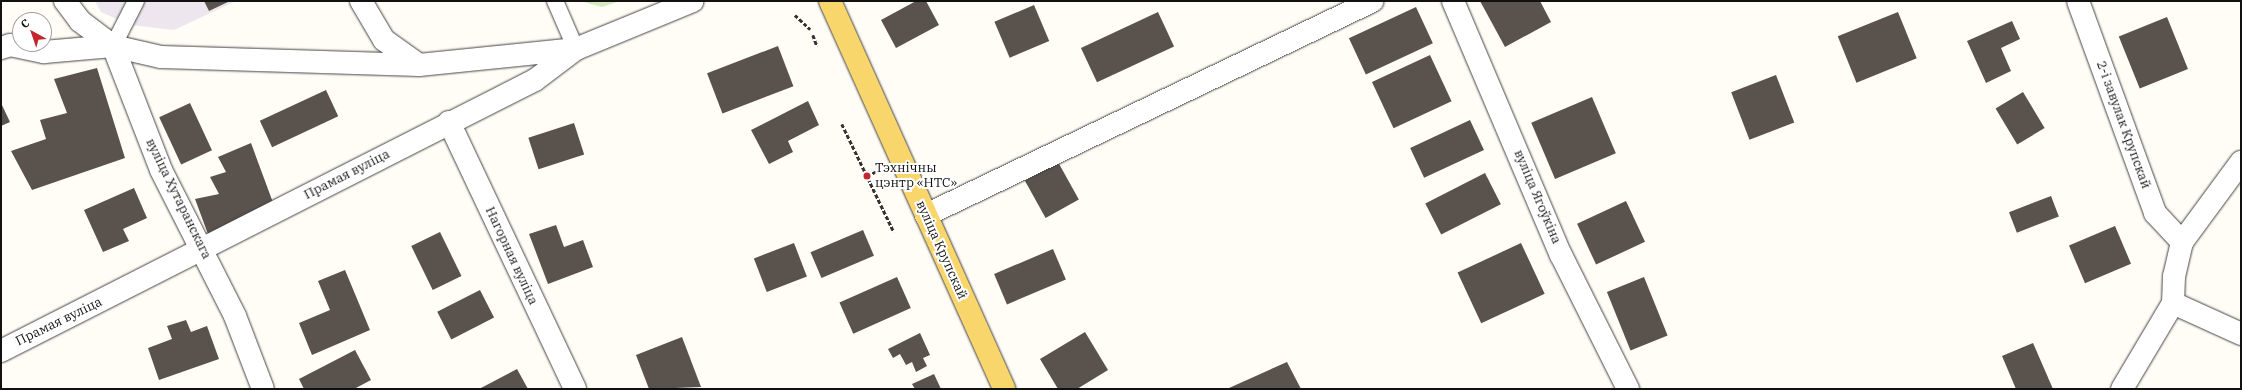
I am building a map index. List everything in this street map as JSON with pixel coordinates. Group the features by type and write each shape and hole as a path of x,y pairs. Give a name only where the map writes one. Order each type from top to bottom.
{"main road":[{"name":"вуліца Крупскай","path":"830,1 1004,389"}],"street":[{"path":"65,1 80,21 112,46"},
{"path":"360,1 384,40 419,65"},
{"name":"Прамая вуліца","path":"1,351 204,250 449,122 535,80 576,49 693,1"},
{"path":"926,215 1372,1"},
{"name":"вуліца Ягоўкіна","path":"1453,1 1561,254 1628,389"},
{"name":"2-і завулак Крупскай","path":"2078,1 2155,212 2182,242"},
{"path":"1,48 10,45 44,52 112,46 161,57 419,65 576,49"},
{"name":"вуліца Хутаранскага","path":"112,46 161,170 204,250 263,389"},
{"name":"Нагорная вуліца","path":"449,122 575,389"},
{"path":"2122,389 2173,303 2174,276 2182,242 2241,162"},
{"path":"2173,303 2241,334"}],"lane":[{"path":"112,46 136,1"},
{"path":"556,1 576,49"}],"path":[{"path":"795,15 809,26 817,46"},
{"path":"842,124 894,232"}],"shaded area":[{"path":"95,1 236,1 174,30 131,25 101,12"}],"green space":[{"path":"580,1 620,1 602,7"}],"building":[{"path":"204,1 230,1 209,11"},
{"path":"916,1 926,1 939,25 896,48 881,20"},
{"path":"1480,1 1540,1 1551,22 1505,47"},
{"path":"1034,5 1049,41 1010,58 994,22"},
{"path":"1416,7 1433,43 1366,75 1349,38"},
{"path":"1158,12 1174,46 1097,82 1081,48"},
{"path":"1898,12 1917,58 1856,83 1838,36"},
{"path":"2167,17 2188,69 2140,88 2119,36"},
{"path":"2012,21 2020,39 2001,48 2011,71 1986,83 1967,41"},
{"path":"778,46 793,86 722,113 707,73"},
{"path":"1430,55 1452,101 1394,128 1372,82"},
{"path":"97,68 125,158 32,190 11,151 46,139 40,120 67,113 54,79"},
{"path":"1776,75 1794,123 1749,140 1731,92"},
{"path":"326,90 338,116 272,147 260,121"},
{"path":"2023,92 2045,128 2017,144 1996,108"},
{"path":"1592,97 1616,153 1555,179 1531,123"},
{"path":"808,101 819,125 788,141 793,152 769,164 751,130"},
{"path":"1,103 10,122 1,126"},
{"path":"190,103 212,150 181,164 159,117"},
{"path":"1470,120 1484,150 1424,178 1410,148"},
{"path":"574,123 584,154 539,169 528,138"},
{"path":"251,143 275,208 208,234 195,199 219,194 210,177 226,172 218,157"},
{"path":"1058,162 1079,200 1046,218 1025,180"},
{"path":"1485,173 1501,204 1441,235 1425,203"},
{"path":"134,188 147,218 123,229 129,241 103,252 84,210"},
{"path":"2051,196 2059,217 2017,233 2009,212"},
{"path":"1626,201 1645,242 1596,265 1577,224"},
{"path":"556,225 564,247 583,240 593,267 548,284 529,234"},
{"path":"2115,226 2131,264 2085,283 2069,246"},
{"path":"863,230 874,256 821,278 811,252"},
{"path":"440,232 461,276 433,290 411,246"},
{"path":"794,243 807,277 767,292 754,258"},
{"path":"1521,243 1545,294 1481,323 1458,273"},
{"path":"1053,249 1066,279 1007,304 994,274"},
{"path":"345,270 370,330 312,355 299,323 330,310 318,281"},
{"path":"897,277 911,308 853,334 839,303"},
{"path":"1644,277 1668,335 1631,350 1607,292"},
{"path":"480,290 494,318 451,339 437,312"},
{"path":"186,320 191,332 207,326 219,359 159,380 148,348 172,339 167,326"},
{"path":"1085,332 1108,370 1077,389 1058,389 1040,359"},
{"path":"920,333 930,355 923,358 927,366 916,372 912,362 906,365 900,354 893,358 888,349"},
{"path":"682,337 701,387 649,389 636,355"},
{"path":"2033,343 2053,389 2016,389 2002,356"},
{"path":"355,350 371,380 354,389 304,389 299,379"},
{"path":"1287,362 1301,389 1229,388"},
{"path":"517,369 528,389 479,389"},
{"path":"934,374 941,389 915,389 912,384"}],"place":[{"name":"Тэхнічны цэнтр «НТС»","path":"867,176"}]}
